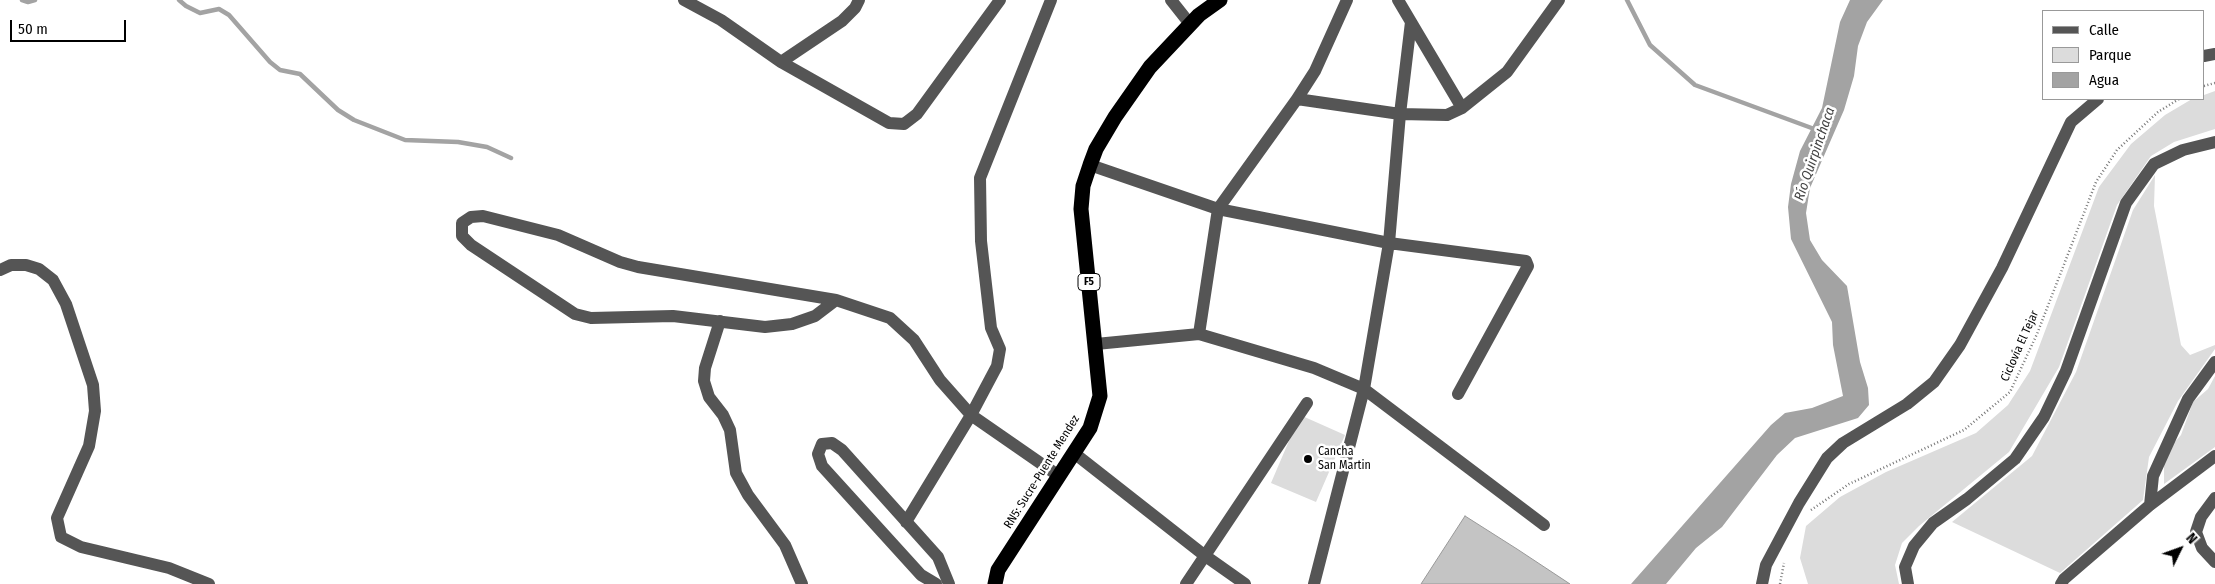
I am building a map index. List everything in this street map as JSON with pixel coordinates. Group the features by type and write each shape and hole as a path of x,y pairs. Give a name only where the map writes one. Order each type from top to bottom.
{"highway":[{"name":"RN5: Sucre-Puente Mendez","path":"995,584 998,570 1090,428 1100,396 1081,209 1083,186 1096,149 1110,125 1150,67 1190,24 1220,0"}],"street":[{"path":"684,0 721,20 781,62 889,123 904,124 917,114 1000,0"},
{"path":"781,62 842,21 855,8 859,0"},
{"path":"906,522 971,415 997,366 1000,349 991,328 982,241 980,178 1051,0"},
{"path":"1171,0 1190,24"},
{"path":"1199,334 1218,209 1298,99 1315,71 1347,0"},
{"path":"1397,0 1462,108"},
{"path":"1298,99 1400,114 1447,115 1462,108 1508,72 1560,0"},
{"path":"1314,584 1364,389 1389,244 1400,114 1411,22"},
{"path":"1762,584 1766,565 1799,503 1828,458 1843,444 1907,404 1934,382 1960,345 2002,268 2071,122 2097,100"},
{"path":"1908,584 1905,567 1914,546 1933,523 1967,499 2015,459 2044,417 2066,371 2126,203 2154,164 2183,150 2215,142"},
{"path":"1090,165 1218,209 1389,244 1526,261 1528,266 1458,394"},
{"path":"836,300 815,316 792,324 764,326 666,316 590,318 574,314 471,245 462,236 462,224 470,216 482,216 558,235 638,268 836,300 890,318 914,340 940,380 971,415 1060,476"},
{"path":"0,270 11,265 26,265 39,269 53,280 66,304 93,385 95,411 89,446 57,518 61,537 82,547 168,568 209,584"},
{"path":"720,321 705,368 704,380 709,397 724,415 730,430 736,474 748,495 786,545 802,584"},
{"path":"1096,344 1199,334 1314,368 1364,389 1544,525"},
{"path":"2150,505 2153,476 2188,399 2215,362"},
{"path":"1186,584 1307,403"},
{"path":"936,584 921,575 822,466 818,454 822,444 832,443 842,450 938,557 949,584"},
{"path":"1074,453 1204,555 1245,584"},
{"path":"2061,584 2064,579 2150,505 2215,456"},
{"path":"2215,498 2201,517 2196,532 2202,548 2215,562"}],"path":[{"name":"Ciclovía El Tejar","path":"1808,512 1849,484 1964,430 2010,392 2036,334 2096,182 2117,150 2158,112 2177,100"},
{"path":"1780,584 1785,556"}],"green space":[{"path":"2215,91 2215,129 2174,142 2151,156 2117,205 2059,367 2009,452 1919,526 1902,543 1895,565 1899,584 1808,584 1800,558 1806,526 1840,497 1886,472 1976,433 2008,405 2030,371 2099,187 2131,144 2165,115 2190,100 2205,100 2205,95"},
{"path":"2155,175 2154,206 2181,345 2190,355 2215,345 2215,349 2178,401 2149,457 2143,500 2060,573 1952,522 2032,456 2076,372 2133,210"},
{"path":"2215,376 2215,447 2164,484 2164,454 2181,435 2193,402 2208,389"},
{"name":"Cancha San Martin","path":"1300,415 1345,435 1316,502 1271,483"}],"water":[{"name":"Río Quirpinchaca","path":"1850,0 1883,0 1867,22 1858,46 1854,76 1844,110 1810,188 1806,213 1810,240 1822,260 1847,286 1860,362 1868,388 1869,405 1858,418 1795,438 1777,455 1722,527 1696,548 1666,584 1631,584 1771,425 1785,413 1812,408 1843,396 1833,345 1832,322 1791,239 1788,207 1791,184 1800,151 1822,108 1840,22"}],"building":[{"path":"1465,516 1517,549 1570,584 1421,584"}],"waterway":[{"path":"22,0 28,2 35,0"},
{"path":"179,0 200,13 219,9 229,15 270,62 280,70 300,74 338,110 354,120 405,140 458,142 487,147 511,158"},
{"name":"Río Quirpinchaca","path":"1627,0 1650,45 1695,85 1817,130"}],"place":[{"name":"Cancha San Martin","path":"1308,459"}]}
